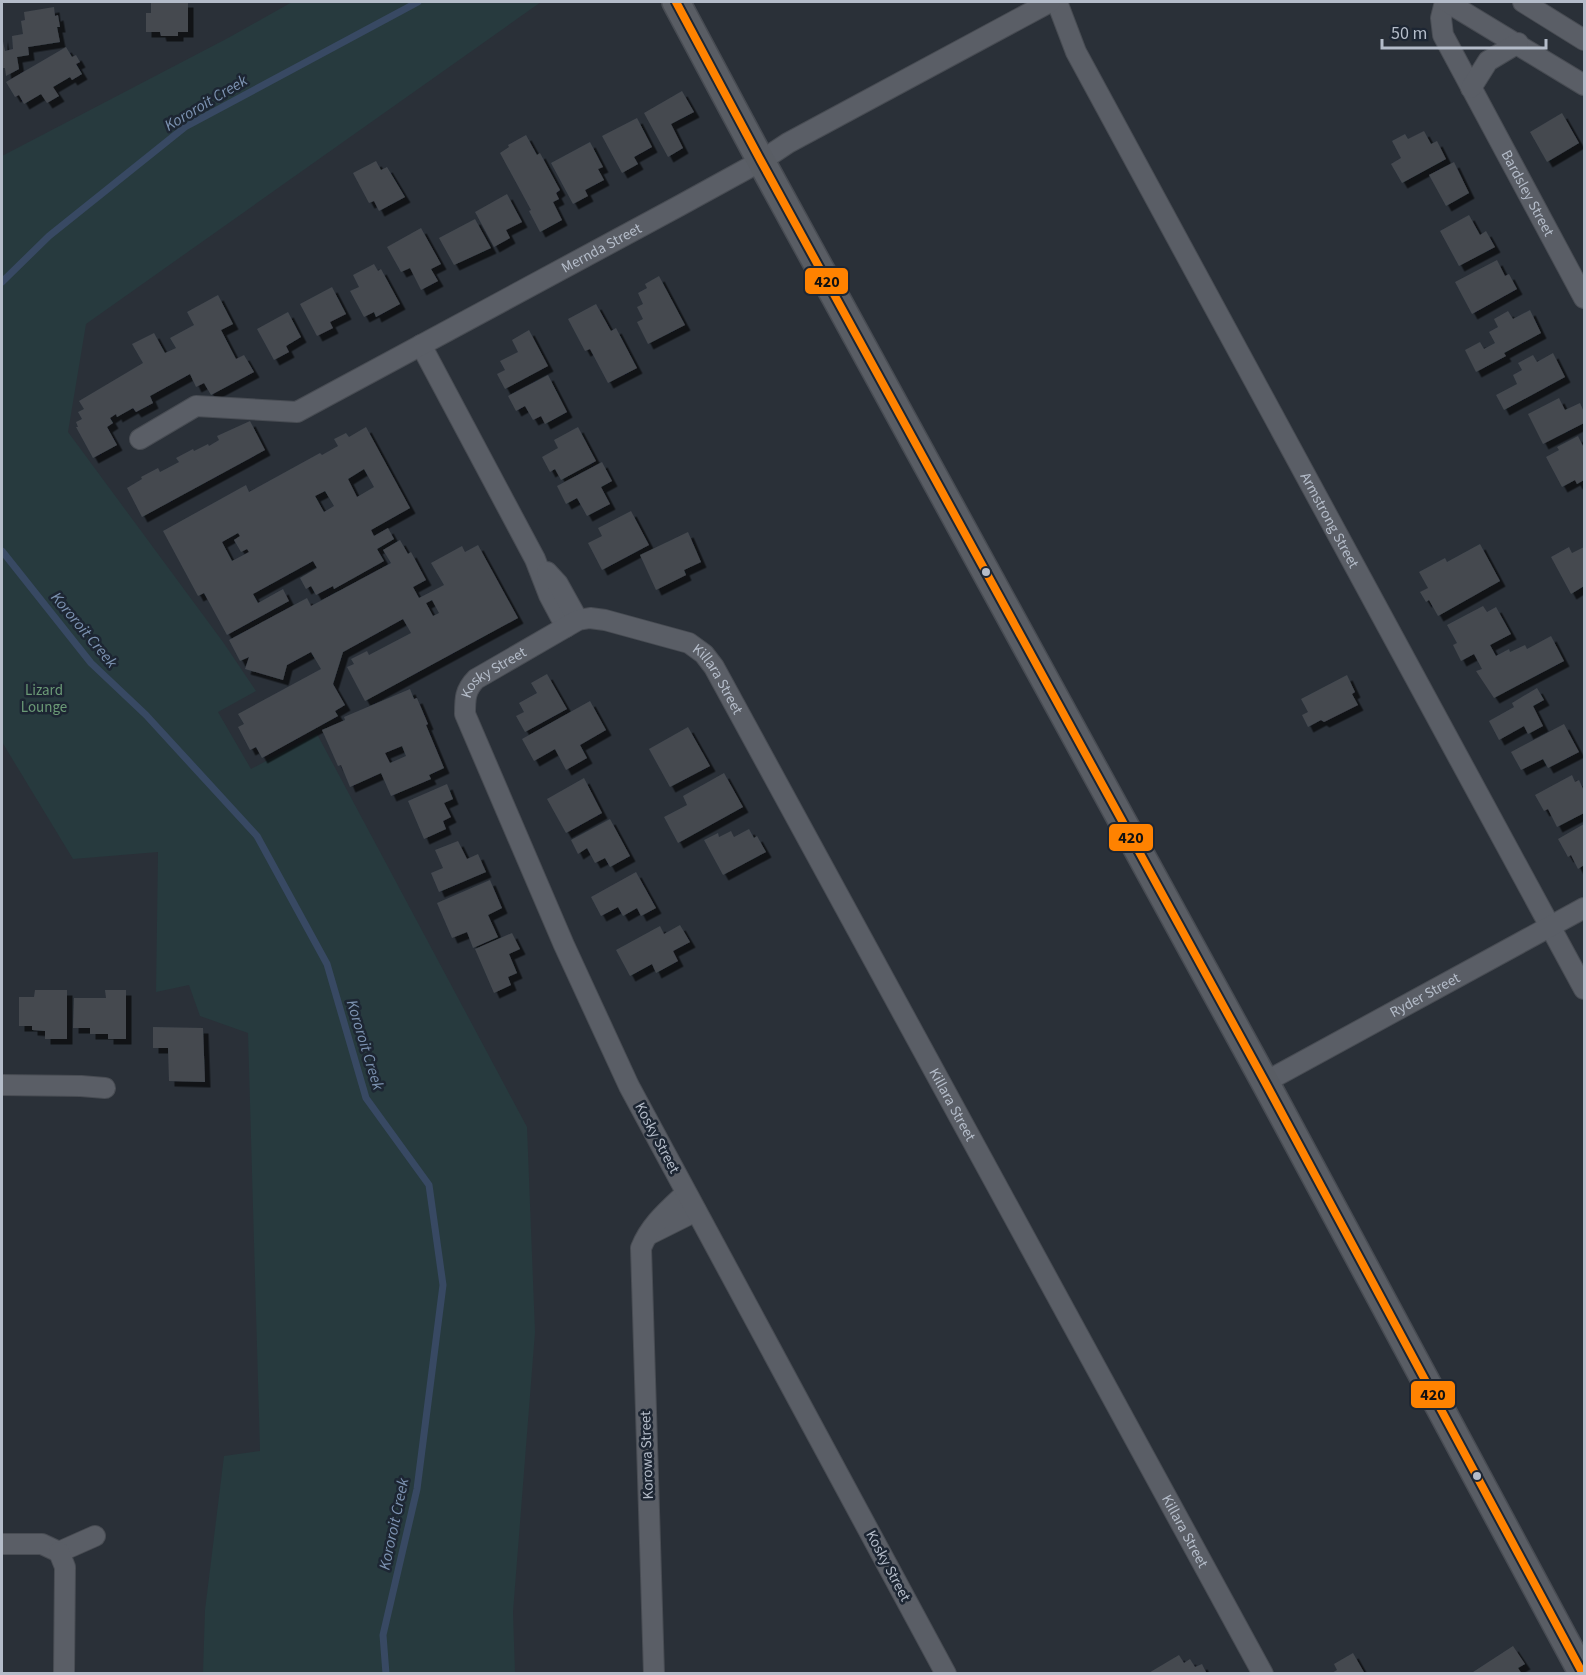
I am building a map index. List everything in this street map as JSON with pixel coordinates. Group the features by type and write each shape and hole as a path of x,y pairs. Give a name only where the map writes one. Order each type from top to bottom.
{"street":[{"path":"676,2 1265,1082 1583,1674"},
{"path":"1446,2 1518,43 1584,85"},
{"name":"Bardsley Street","path":"1446,2 1441,18 1443,35 1584,298"},
{"path":"1523,2 1584,40"},
{"name":"Mernda Street","path":"141,439 196,406 297,412 1049,3"},
{"name":"Armstrong Street","path":"1049,3 1584,989"},
{"path":"1471,88 1488,61 1518,43"},
{"path":"421,345 535,559 549,596 572,623"},
{"name":"Killara Street","path":"572,623 590,618 604,620 689,643 704,654 714,667 1263,1674"},
{"name":"Kosky Street","path":"572,623 476,679 468,686 465,714 569,956 629,1086 946,1674"},
{"name":"Ryder Street","path":"1265,1082 1584,908"},
{"path":"2,1085 105,1088"},
{"name":"Korowa Street","path":"654,1674 640,1261 645,1237 658,1219 686,1193"},
{"path":"645,1237 696,1211"},
{"path":"60,1552 95,1536"},
{"path":"2,1544 42,1544 60,1552 65,1567 64,1674"}],"green space":[{"name":"Lizard Lounge","path":"292,2 541,2 86,324 68,432 223,642 256,691 218,712 251,769 317,734 527,1127 535,1332 513,1612 515,1673 203,1673 205,1610 224,1456 260,1451 248,1033 200,1016 189,985 156,992 158,852 73,859 2,742 2,156"}],"building":[{"path":"151,2 188,2 188,32 178,32 178,36 161,36 160,32 146,32 146,13 151,13"},
{"path":"54,7 55,16 58,15 60,27 57,27 60,42 28,47 29,55 17,57 19,69 6,76 5,68 2,68 2,36 5,51 13,49 12,36 23,34 21,21 25,20 24,12"},
{"path":"66,47 72,57 76,55 80,62 76,64 82,74 72,80 70,77 53,87 59,96 47,103 41,94 24,104 19,95 15,97 6,82"},
{"path":"682,91 694,112 671,124 683,148 668,157 644,113"},
{"path":"1562,113 1579,143 1547,162 1530,132"},
{"path":"637,118 652,147 634,157 638,164 622,173 602,136"},
{"path":"1424,131 1431,144 1437,141 1446,159 1402,183 1391,164 1401,158 1392,141 1405,134 1408,139"},
{"path":"526,135 537,155 540,153 560,190 556,193 559,199 553,202 562,220 540,232 529,211 531,210 500,153 509,147 508,145"},
{"path":"590,142 603,167 598,169 604,180 585,190 588,196 573,204 551,163"},
{"path":"376,161 381,170 387,167 405,197 379,211 374,201 369,203 353,173"},
{"path":"1454,162 1469,193 1446,206 1429,175"},
{"path":"507,194 522,222 506,230 510,238 494,247 475,212"},
{"path":"1469,215 1480,235 1486,231 1495,247 1459,266 1440,231"},
{"path":"475,219 491,248 454,265 439,238"},
{"path":"421,228 441,264 431,269 438,281 421,290 410,268 401,272 387,247"},
{"path":"1497,260 1505,276 1509,274 1517,289 1472,314 1455,282"},
{"path":"374,264 378,271 381,269 400,304 376,317 374,312 364,317 350,291 359,287 353,275"},
{"path":"659,276 685,325 648,344 637,322 643,319 637,307 643,304 638,293 647,288 645,284"},
{"path":"332,287 346,314 330,322 333,328 317,336 300,304"},
{"path":"218,295 233,324 221,330 236,359 244,355 254,372 211,395 204,383 196,387 190,374 150,396 153,403 136,412 133,408 117,417 116,414 110,418 113,423 107,427 117,445 93,458 76,427 78,427 76,422 82,419 78,412 84,409 79,401 143,363 132,344 154,333 165,353 176,348 170,338 194,325 187,312"},
{"path":"596,304 611,331 616,328 637,368 608,383 590,349 585,351 568,319"},
{"path":"1530,310 1541,333 1504,353 1506,356 1476,372 1465,350 1480,342 1484,349 1495,343 1489,332 1498,327 1494,319 1508,311 1513,319"},
{"path":"288,312 301,337 286,346 289,352 274,360 257,329"},
{"path":"529,330 548,366 505,389 497,374 505,370 500,361 518,352 512,340"},
{"path":"1553,353 1565,377 1504,410 1496,395 1517,384 1513,375 1522,370 1518,363 1533,355 1537,362"},
{"path":"548,375 567,412 545,424 541,416 533,420 525,406 516,411 508,396"},
{"path":"1559,398 1565,410 1580,403 1584,412 1584,423 1543,444 1528,414"},
{"path":"250,421 265,450 142,517 127,488 142,479 141,477 158,468 160,472 179,462 176,458 193,449 194,451 208,444 209,446 219,440 217,436"},
{"path":"366,427 410,508 371,530 374,536 388,528 394,539 377,549 384,561 334,589 333,586 316,595 311,586 306,589 300,578 317,568 313,561 253,594 258,603 283,589 289,601 227,635 204,593 198,596 163,531 246,485 249,492 320,453 322,455 338,446 334,439 346,433 349,437","holes":["364,469 374,487 357,497 348,479","325,491 334,506 324,512 315,496","238,533 240,536 234,540 241,552 247,549 249,552 232,561 222,542"]},
{"path":"578,427 596,461 561,480 555,469 550,472 542,457 558,448 554,440"},
{"path":"1578,436 1584,448 1584,480 1577,484 1575,480 1562,487 1546,457 1559,450 1557,447"},
{"path":"602,462 612,481 601,487 610,504 587,516 577,498 566,504 557,486"},
{"path":"631,511 649,545 602,570 588,543 602,536 598,528"},
{"path":"688,532 701,562 684,570 686,575 656,590 640,555"},
{"path":"400,540 408,554 411,552 426,580 413,587 419,598 444,585 431,563 462,546 465,552 478,545 518,618 365,701 347,667 354,664 351,659 367,651 369,655 411,633 403,619 343,652 333,684 345,705 335,711 338,716 262,758 256,747 250,750 238,727 244,724 238,714 321,669 311,652 287,665 283,680 245,669 249,657 240,661 229,640 307,598 311,606 391,563 383,550","holes":["432,600 439,613 433,616 426,603"]},
{"path":"1480,544 1500,581 1438,616 1429,600 1426,602 1420,592 1428,588 1419,572 1445,558 1447,562"},
{"path":"1569,547 1572,553 1584,547 1584,586 1571,594 1551,557"},
{"path":"1483,606 1487,612 1496,607 1511,634 1490,645 1496,656 1509,649 1510,652 1525,645 1527,649 1551,636 1564,661 1494,698 1476,671 1482,669 1474,654 1461,661 1453,645 1457,643 1447,625"},
{"path":"547,674 567,709 525,732 516,716 524,712 519,703 537,693 531,683"},
{"path":"1347,675 1355,692 1352,694 1358,705 1324,722 1321,720 1308,727 1302,715 1308,712 1301,699"},
{"path":"1537,688 1544,700 1533,706 1543,726 1528,734 1524,726 1499,740 1489,721 1514,707 1512,703"},
{"path":"410,689 414,699 417,698 444,768 429,775 431,779 391,796 381,773 350,787 322,730 345,720 344,717","holes":["402,746 406,756 390,763 385,753"]},
{"path":"590,701 606,730 580,745 587,758 566,770 555,749 534,761 522,739"},
{"path":"1564,724 1579,752 1548,768 1543,759 1521,770 1511,752"},
{"path":"688,727 710,766 670,787 649,749"},
{"path":"724,773 743,807 678,843 664,817 687,805 683,796"},
{"path":"1572,775 1575,782 1579,780 1584,791 1584,813 1557,827 1548,809 1544,811 1535,795"},
{"path":"584,778 602,813 566,833 547,799"},
{"path":"447,784 453,799 444,803 451,817 443,821 446,829 424,839 408,801"},
{"path":"610,819 630,856 610,867 605,858 595,863 587,848 578,854 571,840"},
{"path":"1584,824 1584,865 1578,869 1571,855 1568,857 1558,839"},
{"path":"749,829 754,838 757,836 766,852 723,875 704,840 718,833 719,837 731,831 734,837"},
{"path":"458,841 467,859 478,854 486,872 439,892 431,873 443,868 435,850"},
{"path":"636,872 656,908 641,916 637,908 623,916 618,907 601,916 591,897"},
{"path":"490,880 502,908 488,915 498,937 473,948 467,932 452,938 437,903"},
{"path":"680,925 690,942 673,951 678,961 656,973 652,964 630,976 616,950 660,926 664,934"},
{"path":"512,933 520,949 509,954 517,973 508,977 511,985 494,993 475,949"},
{"path":"35,990 67,990 67,1039 45,1039 45,1031 32,1030 32,1026 19,1026 19,997 34,997"},
{"path":"105,990 126,990 126,1039 108,1039 108,1034 90,1034 90,1028 73,1028 74,998 106,998"},
{"path":"153,1027 203,1028 205,1082 169,1081 168,1048 153,1048"},
{"path":"1513,1646 1525,1664 1518,1668 1522,1674 1470,1674"},
{"path":"1353,1653 1365,1674 1330,1674 1337,1670 1334,1664"},
{"path":"1179,1655 1184,1663 1190,1659 1195,1667 1202,1664 1207,1674 1147,1674"}],"waterway":[{"name":"Kororoit Creek","path":"2,282 49,236 185,127 418,2"},
{"name":"Kororoit Creek","path":"2,551 91,663 146,715 257,836 327,964 366,1098 429,1185 443,1285 417,1489 383,1635 386,1674"}],"transit line":[{"name":"420","path":"676,2 1265,1082 1583,1674"}]}
